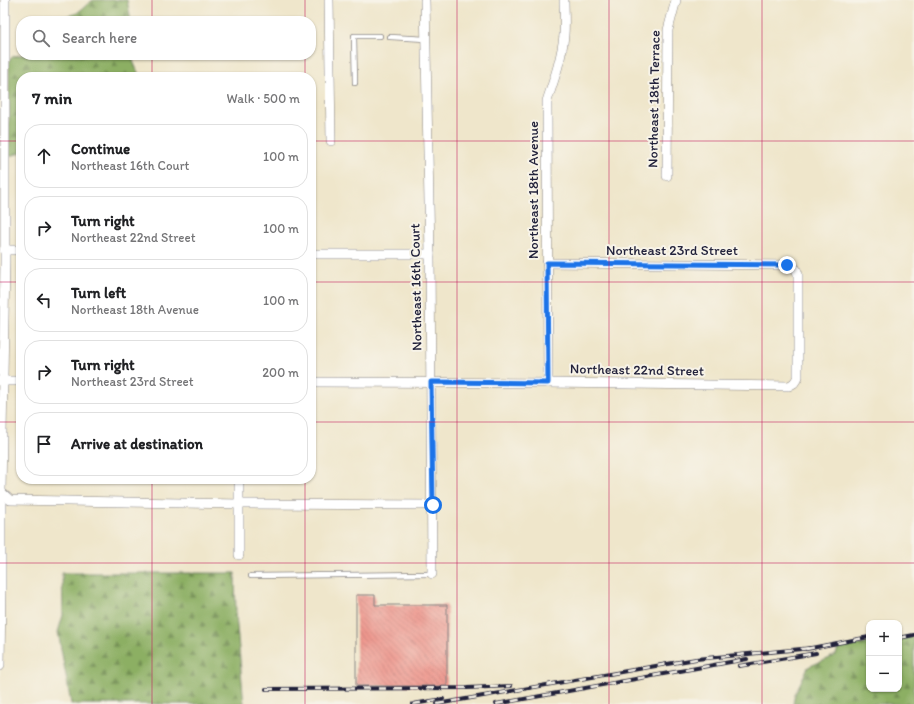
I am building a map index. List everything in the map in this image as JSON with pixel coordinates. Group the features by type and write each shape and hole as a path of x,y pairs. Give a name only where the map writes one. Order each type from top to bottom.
{"street":[{"path":"0,666 0,492 2,262 4,250 5,0"},
{"path":"329,0 332,141"},
{"name":"Northeast 16th Court","path":"425,0 430,254 433,505 432,574"},
{"name":"Northeast 18th Avenue","path":"548,383 547,101 562,49 564,33 564,0"},
{"name":"Northeast 18th Terrace","path":"667,176 668,30 676,0"},
{"path":"4,250 16,250"},
{"path":"316,254 430,254"},
{"name":"Northeast 23rd Street","path":"547,263 787,265 796,269 798,274 798,377 794,383"},
{"path":"1,381 16,381"},
{"name":"Northeast 22nd Street","path":"316,382 789,386 794,383"},
{"path":"239,484 240,555"},
{"path":"0,492 10,500 240,504 433,505"}],"lane":[{"path":"355,82 354,36 380,36"},
{"path":"390,36 426,38"},
{"path":"250,576 432,574"}],"green space":[{"path":"93,0 127,0 130,16 67,16 77,13"},
{"path":"16,56 16,60 133,60 138,72 16,72 16,154 9,156 9,60"},
{"path":"62,573 235,573 236,615 244,704 71,704 58,632 63,615"},
{"path":"914,635 914,704 793,704 795,694 808,667 836,655 838,648 866,643 866,692 902,692 902,637"}],"building":[{"path":"356,595 375,595 375,605 447,605 447,686 356,686"}],"railway":[{"path":"902,637 914,635"},
{"path":"806,649 866,638"},
{"path":"437,704 696,659 812,648"},
{"path":"739,666 816,653"},
{"path":"496,704 747,659"},
{"path":"266,689 467,688 511,686"},
{"path":"413,704 443,699"}],"route":[{"path":"433,505 431,382 548,383 547,263 787,265"}]}
